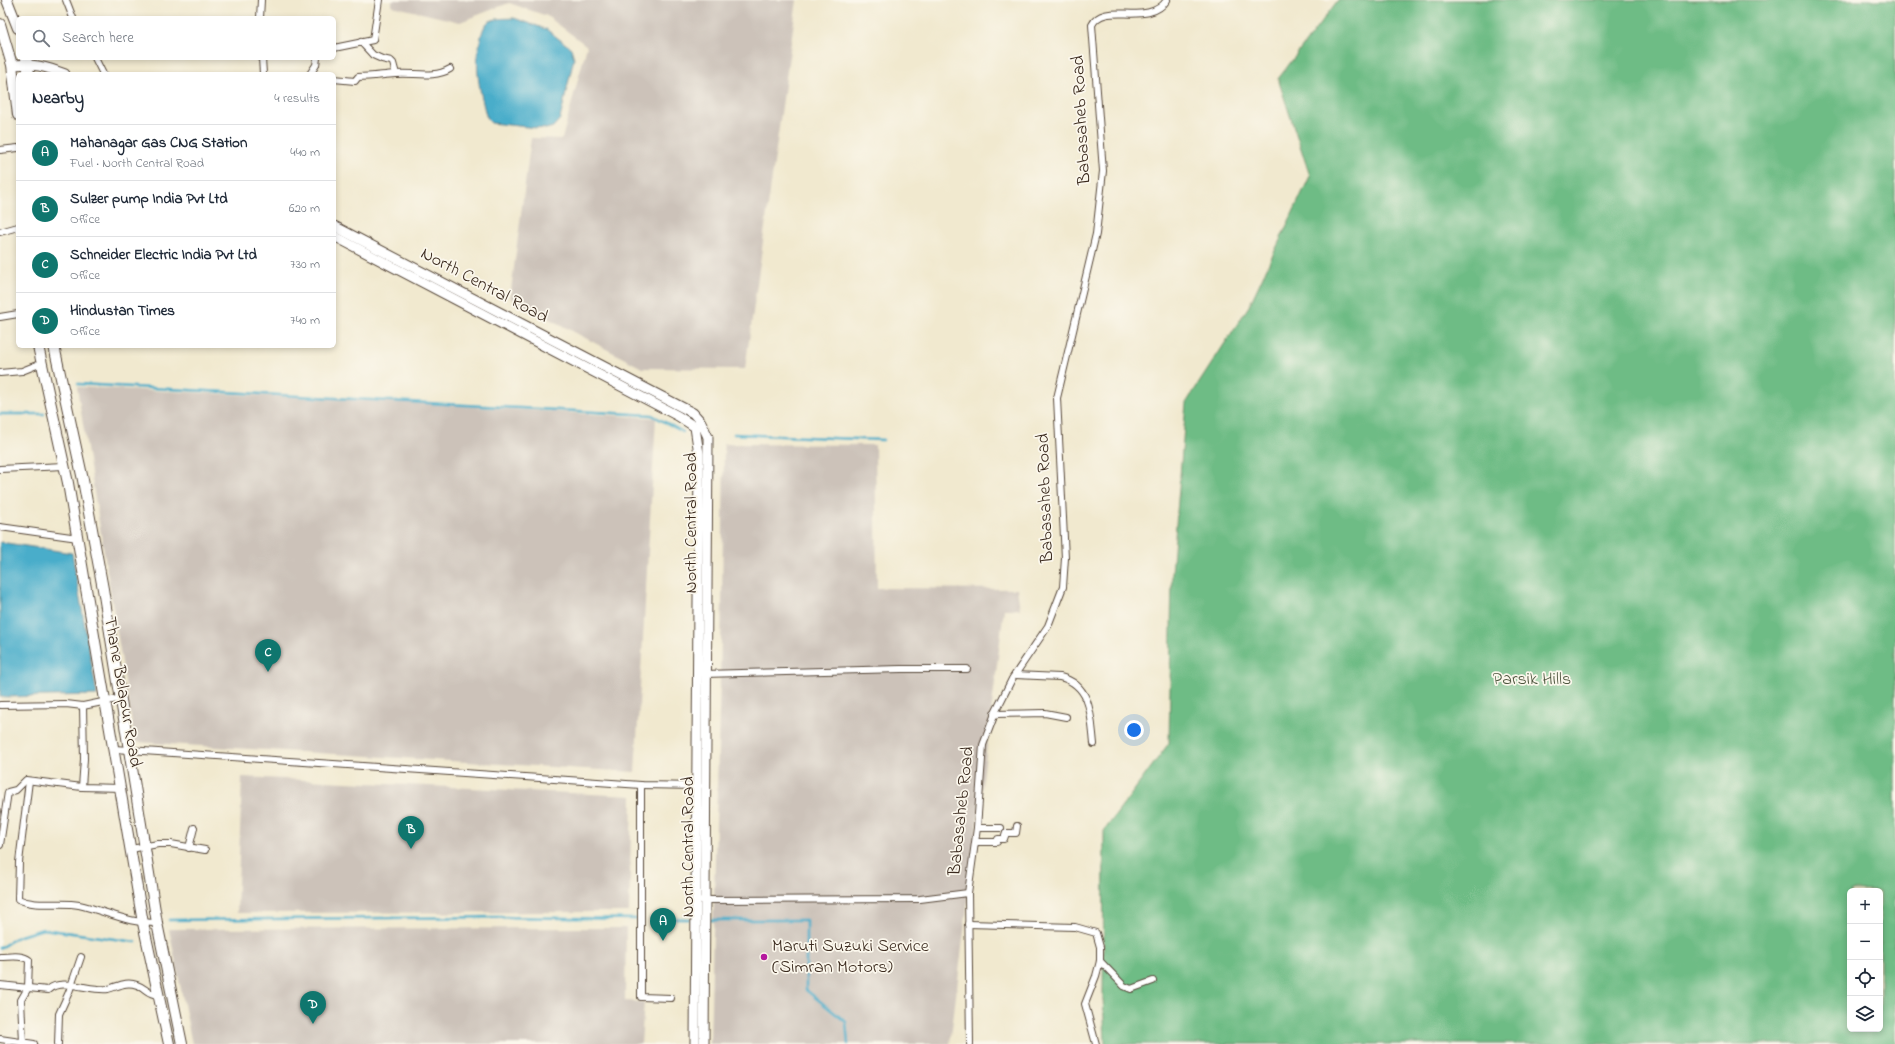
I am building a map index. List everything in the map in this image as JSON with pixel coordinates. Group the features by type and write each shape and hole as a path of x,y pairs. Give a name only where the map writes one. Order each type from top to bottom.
{"main road":[{"path":"7,0 16,23"},
{"path":"0,24 16,83"},
{"path":"12,65 27,61 60,72"},
{"path":"27,61 29,72"},
{"name":"North Central Road","path":"336,227 693,413 699,426 708,437 710,453 707,730 701,786"},
{"name":"North Central Road","path":"336,237 699,426"},
{"name":"Thane Belapur Road","path":"38,348 78,538 144,924 169,1044"},
{"name":"Thane Belapur Road","path":"54,348 83,480 122,698 157,923 182,1044"},
{"name":"North Central Road","path":"695,1044 700,900 701,786 697,674 699,426"},
{"name":"North Central Road","path":"700,900 704,912 704,1044"}],"street":[{"path":"66,0 72,16"},
{"path":"260,16 261,0"},
{"path":"336,48 373,40 379,0"},
{"name":"Babasaheb Road","path":"970,1044 968,893 976,842 983,745 994,714 1016,675 1048,626 1063,587 1065,558 1057,398 1096,234 1103,171 1092,25 1095,14 1103,9 1112,7 1153,10 1164,5 1167,0"},
{"path":"361,42 373,55 391,61 396,74"},
{"path":"96,60 102,72"},
{"path":"262,60 263,72"},
{"path":"311,72 316,65 317,60"},
{"path":"336,79 355,81 358,77 379,77 396,74 435,74 444,73 450,69"},
{"path":"0,150 16,148"},
{"path":"0,232 16,228"},
{"path":"0,317 16,314"},
{"path":"0,372 22,371 42,363"},
{"path":"0,469 64,466"},
{"path":"0,527 78,538"},
{"path":"697,674 901,669 967,669"},
{"path":"1016,675 1067,678 1082,689 1092,721 1094,744"},
{"path":"0,705 66,704 83,706 122,698"},
{"path":"82,787 84,759 83,706"},
{"path":"994,714 1046,713 1066,717"},
{"path":"114,749 641,785 701,786"},
{"path":"0,845 8,792 16,790 26,780 82,787 121,788"},
{"path":"29,781 19,862 18,899 26,903 79,905 120,919 144,924 157,923"},
{"path":"641,785 641,997 671,998"},
{"path":"976,842 997,842 998,838 1004,839 1006,833 1016,833 1017,826"},
{"path":"189,848 194,828"},
{"path":"977,828 1001,828"},
{"path":"131,849 158,844 172,844 205,850"},
{"path":"700,900 920,899 968,893"},
{"path":"968,924 1075,927 1096,933 1100,947 1100,961 1085,1004 1096,1044"},
{"path":"0,957 17,956 27,958 29,960 28,988 21,1000 23,1042"},
{"path":"58,1044 59,1014 69,992 70,985 81,957"},
{"path":"1100,961 1124,986 1131,989 1153,981"},
{"path":"0,985 48,990 51,987 70,985 107,989 126,983 139,985 150,995 159,995"},
{"path":"0,1039 34,1044"}],"shaded area":[{"path":"392,0 797,0 745,369 642,368 510,298 531,138 562,139 587,46 547,16 509,3 460,22 392,6"},
{"path":"77,387 396,402 656,418 635,772 135,742"},
{"path":"724,444 875,445 877,588 1017,589 1020,609 1004,609 950,1044 710,1044 722,603"},
{"path":"242,777 632,796 629,912 237,913"},
{"path":"626,928 625,1001 644,1002 641,1044 192,1044 169,929"}],"green space":[{"name":"Parsik Hills","path":"1338,0 1895,0 1895,1044 1105,1044 1103,996 1104,831 1169,743 1172,573 1186,403 1249,306 1310,176 1278,79"}],"water":[{"path":"514,18 546,29 571,48 574,58 560,119 553,127 546,129 491,123 487,119 478,78 478,58 482,33 487,23 490,21"},
{"path":"0,542 72,553 97,695 0,697"}],"waterway":[{"path":"78,384 652,415 683,432"},
{"path":"0,414 44,414"},
{"path":"734,434 883,440"},
{"path":"169,920 498,917 636,919"},
{"path":"651,919 689,919"},
{"path":"710,920 806,920 806,990 846,1022 848,1044"},
{"path":"0,948 17,937 43,929 136,942"}],"place":[{"name":"Schneider Electric India Pvt Ltd","path":"268,672"},
{"name":"Sulzer pump India Pvt Ltd","path":"411,849"},
{"name":"Mahanagar Gas CNG Station","path":"663,941"},
{"name":"Maruti Suzuki Service (Simran Motors)","path":"764,957"},
{"name":"Hindustan Times","path":"313,1024"}]}
